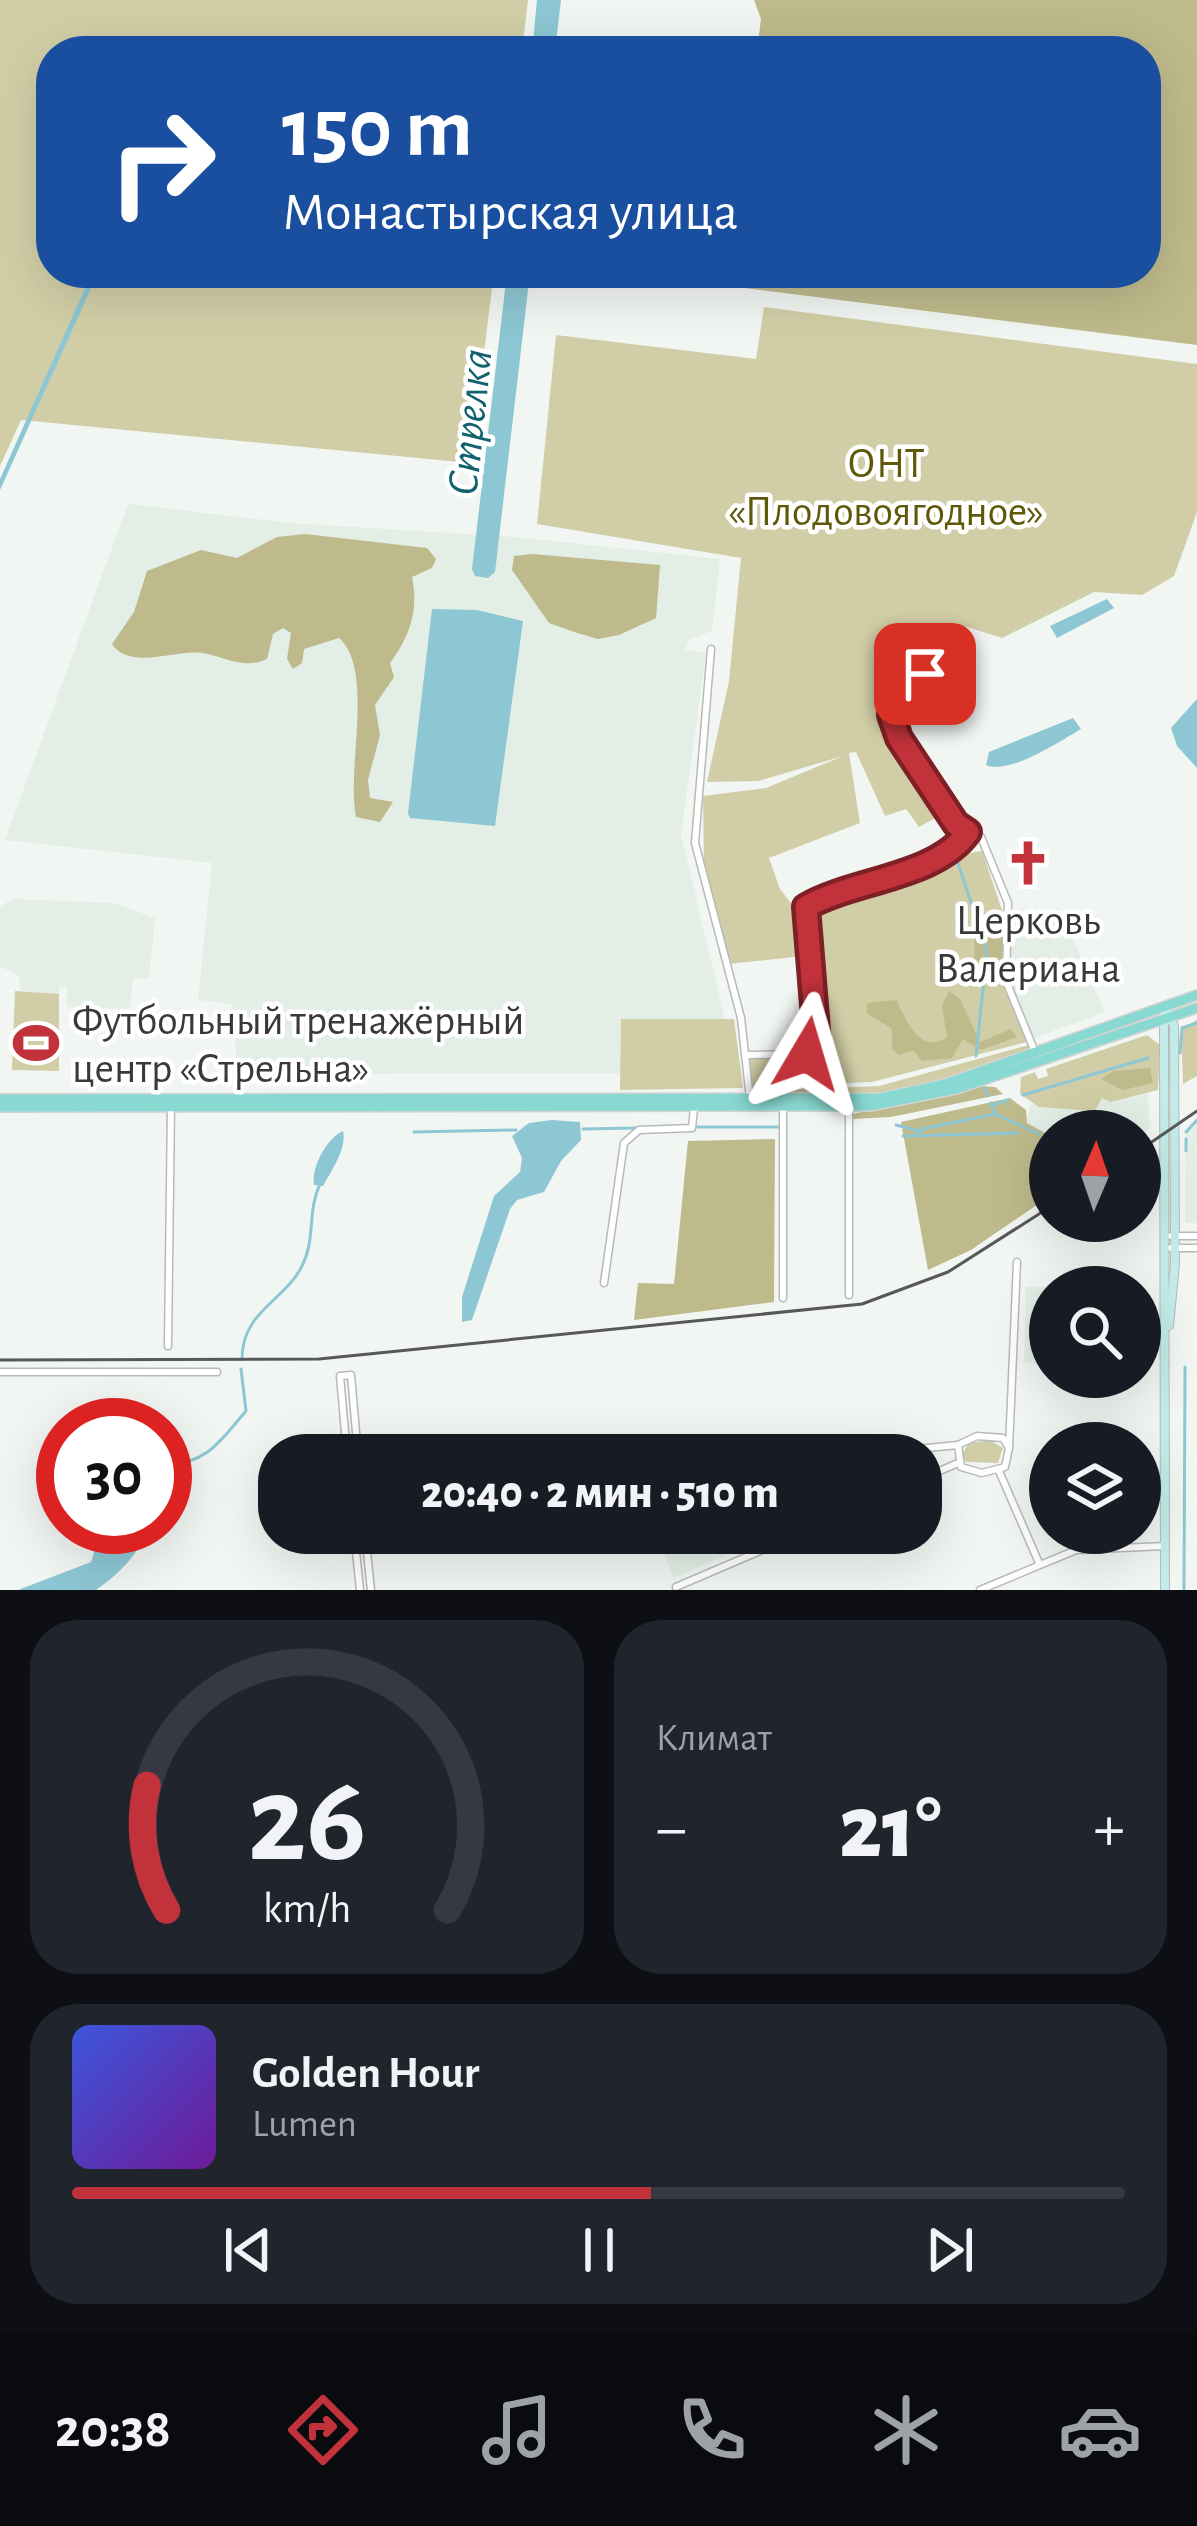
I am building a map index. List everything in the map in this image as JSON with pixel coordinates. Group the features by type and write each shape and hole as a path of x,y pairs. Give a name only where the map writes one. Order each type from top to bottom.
{"main road":[{"path":"0,1103 849,1107 936,1095 1167,1014 1197,995"},
{"path":"0,1103 751,1100 902,1095 1035,1052 1197,1008"},
{"path":"1165,1590 1170,1248 1167,1014"}],"street":[{"path":"711,649 695,843 747,1055 751,1100"},
{"path":"925,674 895,703 894,725 956,824 981,837 1008,902 1006,981 1035,1052"},
{"path":"747,1055 807,1054 816,1047 806,907 899,874 961,842 968,832"},
{"path":"169,1346 171,1106"},
{"path":"783,1106 783,1298"},
{"path":"604,1283 624,1143 639,1130 692,1128 694,1107"},
{"path":"849,1107 849,1295"},
{"path":"1170,1236 1197,1236"},
{"path":"1170,1248 1197,1248"},
{"path":"958,1463 974,1472 999,1471 1008,1464 1018,1262"},
{"path":"0,1372 217,1372"},
{"path":"345,1434 340,1376 351,1376 356,1434"},
{"path":"942,1447 990,1435 1003,1438 1009,1448"},
{"path":"958,1445 958,1463"},
{"path":"942,1470 958,1463"},
{"path":"999,1471 1040,1563"},
{"path":"980,1590 1040,1563 1092,1547 1165,1546"},
{"path":"356,1554 360,1590"},
{"path":"367,1554 371,1590"},
{"path":"676,1587 753,1554"}],"shaded area":[{"path":"754,0 1197,0 1197,345 743,288 1161,288 1161,36 759,36 761,19"},
{"path":"128,504 291,523 515,537 720,559 712,631 688,640 685,650 706,653 681,835 738,1073 238,1074 232,1004 198,1000 212,863 5,840"},
{"path":"305,534 427,548 436,559 432,568 412,577 411,622 390,663 394,677 375,705 380,735 368,780 370,798 393,802 380,822 356,817 358,696 350,653 339,638 304,649 302,663 293,669 287,659 291,633 283,628 273,634 267,659 250,663 203,653 142,658 120,652 112,644 134,612 147,571 201,550 237,558 277,537"},
{"path":"514,556 660,565 656,618 598,639 549,623 512,570"},
{"path":"12,899 114,903 155,918 149,979 133,978 130,1009 67,1007 67,987 59,987 59,994 21,991 19,976 0,966 0,907"},
{"path":"1022,908 1029,921 1059,908 1105,1012 1034,1038 1009,981 1009,917"},
{"path":"1000,916 1005,921 1001,971 981,982 972,924"},
{"path":"949,991 960,999 980,1042 1011,1029 1017,1037 981,1050 963,1039 952,1058 922,1061 913,1050 899,1055 892,1049 892,1029 867,1014 867,1003 897,1000 915,1033 937,1042 947,1037 942,1006"},
{"path":"1150,1068 1153,1083 1123,1090 1101,1079 1113,1071"},
{"path":"977,1086 995,1087 1003,1094 891,1117 853,1119 853,1114"},
{"path":"1148,1093 1149,1110 1029,1110 1027,1123 1030,1103 1054,1107 1106,1097 1111,1102"},
{"path":"1010,1098 1026,1110 1029,1124 1029,1210 971,1250 928,1270 901,1122"},
{"path":"1197,1122 1197,1223 1185,1223 1186,1129"},
{"path":"775,1139 774,1302 634,1320 638,1283 674,1284 688,1141"},
{"path":"1026,1287 1029,1287 1029,1363 1024,1363"},
{"path":"663,1554 729,1554 674,1578"}],"green space":[{"path":"0,0 528,0 524,36 36,36 36,288 492,288 470,463 21,420 0,466"},
{"name":"ОНТ «Плодовоягодное»","path":"764,307 1197,364 1197,512 1174,576 1142,595 1094,592 1002,638 964,626 917,654 907,683 886,704 892,743 944,813 919,827 906,809 885,816 856,752 849,753 860,823 769,858 780,889 794,907 804,956 728,964 704,869 703,796 766,788 843,756 759,781 707,782 729,681 741,558 537,524 556,335 756,359"},
{"path":"966,845 970,853 982,851 1004,916 976,934 981,982 998,968 1027,1042 872,1082 753,1087 750,1059 808,1056 820,1046 806,919 812,906 843,895 887,890","holes":["897,1000 909,1027 893,1037 892,1029 867,1014"]},
{"name":"Футбольный тренажёрный центр «Стрельна»","path":"15,991 59,994 59,1071 12,1070"},
{"path":"621,1019 734,1019 743,1088 620,1090"},
{"path":"1197,1020 1197,1076 1183,1084 1181,1029"},
{"path":"1147,1035 1160,1045 1158,1090 1111,1102 1102,1098 1096,1110 1039,1107 1020,1094 1021,1077 1035,1072 1038,1079 1048,1076 1046,1069"},
{"path":"1029,1045 1031,1050 942,1081 872,1095 754,1091 879,1086"},
{"path":"990,1440 1003,1448 998,1463 966,1462 962,1454 969,1443"}],"water":[{"path":"537,0 561,0 557,36 533,36"},
{"path":"85,288 91,288 0,490 0,479"},
{"path":"505,288 528,288 495,572 488,578 475,576 472,569"},
{"path":"1107,599 1114,608 1057,638 1050,626"},
{"path":"432,609 477,610 523,621 495,826 410,818 408,813"},
{"path":"1197,699 1197,768 1177,746 1171,728"},
{"path":"1073,718 1081,729 1047,749 1007,765 986,765 989,752"},
{"path":"580,1122 581,1140 561,1161 544,1192 517,1200 510,1209 472,1320 462,1322 462,1297 494,1196 520,1172 522,1158 512,1136 529,1123"},
{"path":"343,1131 334,1166 323,1186 314,1185 321,1154"},
{"path":"94,1554 134,1554 96,1590 18,1590 91,1562"}],"waterway":[{"path":"957,860 987,951 976,1056"},
{"path":"1180,1053 1182,1028 1197,1023"},
{"path":"1023,1095 1148,1058"},
{"path":"984,1087 988,1096"},
{"path":"993,1105 1008,1100"},
{"path":"991,1103 995,1114 1029,1129"},
{"path":"916,1136 922,1129 995,1114"},
{"path":"1186,1132 1197,1120"},
{"path":"896,1125 919,1131"},
{"path":"696,1127 779,1127"},
{"path":"583,1129 635,1128"},
{"path":"414,1132 516,1130"},
{"path":"903,1136 1017,1133"},
{"path":"1186,1139 1186,1151"},
{"name":"Стрелка","path":"242,1359 256,1318 302,1266 320,1184"},
{"path":"1184,1590 1185,1367"},
{"path":"192,1460 220,1441 246,1411 241,1369"}],"tram line":[{"path":"1161,1136 1197,1111"},
{"path":"0,1360 319,1359 862,1304 948,1272 1029,1220"}],"place":[{"name":"Церковь Валериана","path":"1028,863"},
{"name":"Футбольный тренажёрный центр «Стрельна»","path":"36,1043"}],"route":[{"path":"807,1054 817,1042 803,916 806,907 899,874 961,842 968,832 956,824 907,752 891,715 902,694 925,674"}]}
